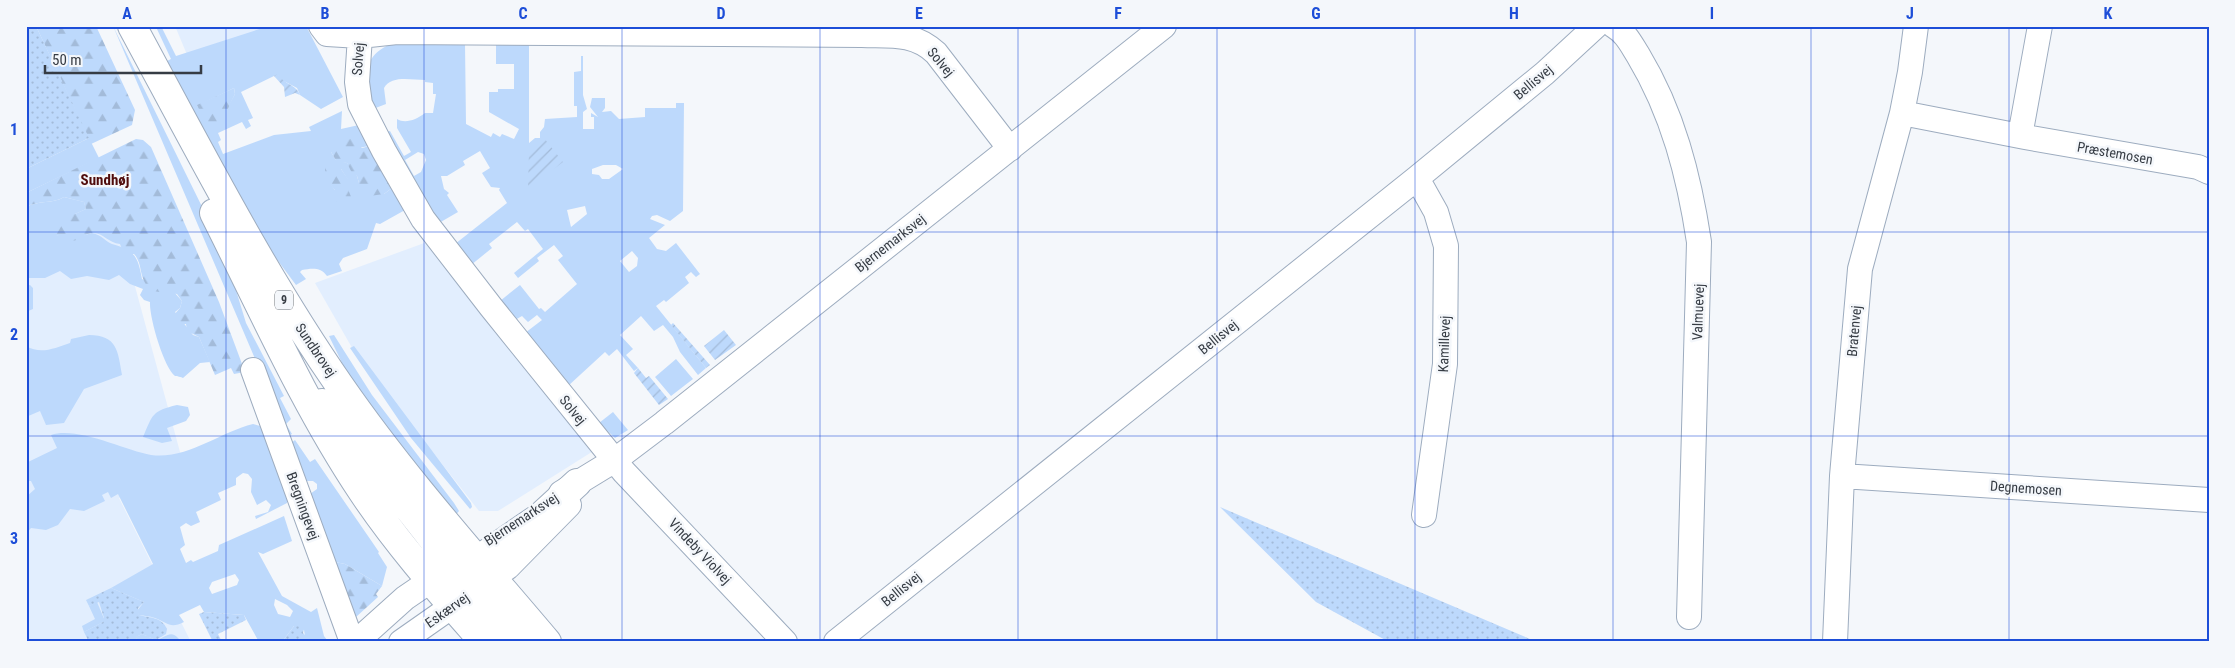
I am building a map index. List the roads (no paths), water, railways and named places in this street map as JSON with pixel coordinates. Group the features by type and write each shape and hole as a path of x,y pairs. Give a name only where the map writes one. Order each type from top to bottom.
{"main road":[{"name":"Sundbrovej","path":"131,26 168,122 322,427 346,467 382,520 462,576 547,642"},
{"name":"Sundbrovej","path":"131,26 220,188 298,324 362,416 416,488 462,576 484,642"},
{"path":"517,642 462,576 540,517 577,483"}],"street":[{"path":"321,26 327,34 360,36"},
{"name":"Bjernemarksvej","path":"577,483 615,460 1164,26"},
{"name":"Bellisvej","path":"836,642 1417,178 1545,73 1588,30 1596,26"},
{"name":"Valmuevej","path":"1614,26 1626,36 1653,79 1675,132 1691,188 1700,242 1689,617"},
{"name":"Bratenvej","path":"1835,642 1842,476 1860,269 1902,112 1916,26"},
{"path":"2020,136 2040,26"},
{"name":"Solvej","path":"615,460 491,307 423,219 376,137 358,99 357,82 360,36 397,32 862,35 912,38 921,41 936,53 1010,149"},
{"name":"Præstemosen","path":"1902,112 2020,136 2198,167 2209,172"},
{"name":"Kamillevej","path":"1417,178 1436,212 1446,246 1445,364 1424,515"},
{"name":"Bregningevej","path":"252,370 352,642"},
{"name":"Bjernemarksvej","path":"462,576 524,553 615,460"},
{"name":"Vindeby Violvej","path":"615,460 785,642"},
{"name":"Degnemosen","path":"1842,476 2209,500"},
{"path":"356,642 405,598 462,576"},
{"name":"Eskærvej","path":"401,642 462,576"}],"district":[{"name":"Sundhøj","path":"105,180"}]}
